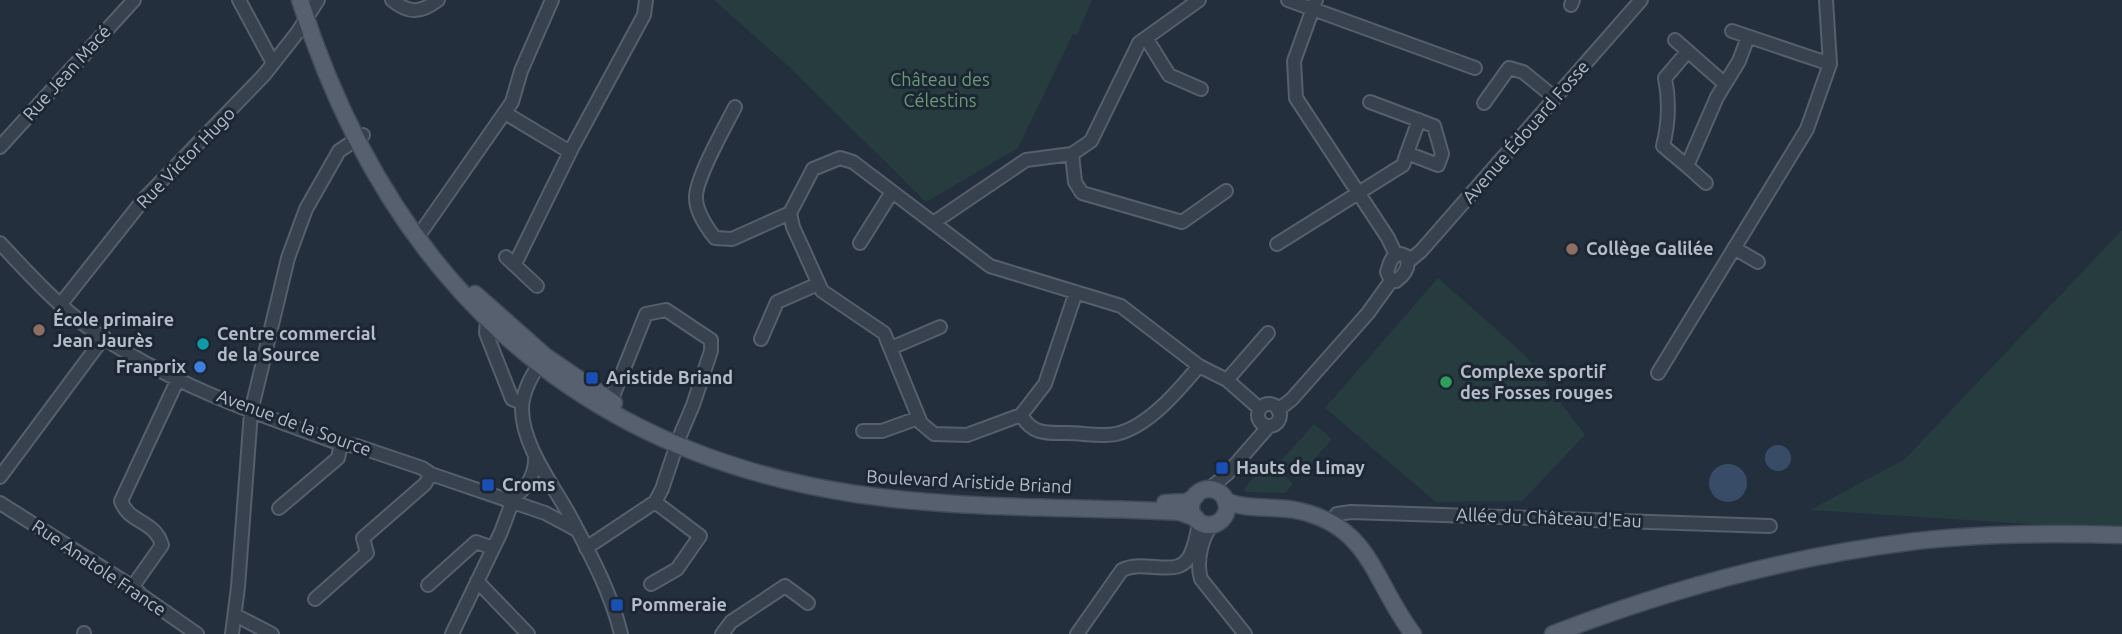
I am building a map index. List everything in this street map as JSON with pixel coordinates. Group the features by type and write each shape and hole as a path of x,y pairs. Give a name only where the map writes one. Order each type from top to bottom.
{"main road":[{"name":"Boulevard Aristide Briand","path":"308,6 360,136 419,235 486,327 678,441 788,474 885,492 972,499 1141,503 1184,502 1213,495 1233,504 1306,512 1332,521 1359,545 1408,630"},
{"name":"Boulevard Aristide Briand","path":"419,235 542,360 584,397 678,441 771,475 857,494 950,504 1181,512 1207,520 1236,513 1306,512"},
{"path":"1213,495 1227,507 1207,520 1192,507 1213,495"},
{"path":"1553,634 1619,608 1689,587 1837,553 1910,542 2039,533 2122,535"}],"street":[{"name":"Rue Jean Macé","path":"0,147 134,0"},
{"path":"239,0 273,63"},
{"path":"392,0 413,12 423,10 438,0"},
{"path":"419,235 505,113 552,0"},
{"path":"537,286 510,261 644,15 646,0"},
{"path":"933,222 1026,160 1072,154 1091,141 1139,43 1199,0"},
{"path":"1288,0 1315,4 1475,68"},
{"name":"Avenue Édouard Fosse","path":"1409,261 1421,251 1641,0"},
{"path":"1658,373 1807,129 1830,64 1826,0"},
{"path":"1315,4 1294,61 1296,98 1388,238 1396,255"},
{"name":"Rue Victor Hugo","path":"60,304 144,199 227,116 273,63 297,33 308,6"},
{"path":"1732,31 1830,64"},
{"path":"1687,166 1717,97 1739,61 1748,37"},
{"path":"1146,38 1169,75 1201,89"},
{"path":"1675,40 1725,84"},
{"path":"1688,51 1665,78 1669,116 1663,146 1706,183"},
{"path":"1485,103 1509,68 1523,72 1555,98"},
{"path":"1370,102 1434,126 1442,154 1438,164 1407,153"},
{"path":"735,107 699,182 695,199 707,229 715,238 732,239 790,213 813,169 840,158 853,162 990,266 1121,306 1199,366 1227,380 1260,409"},
{"path":"505,113 570,152"},
{"path":"1277,244 1403,165 1419,120"},
{"path":"232,634 251,412 288,258 300,223 339,151 360,136"},
{"path":"1072,154 1075,182 1083,192 1182,222 1226,191"},
{"path":"860,243 892,192"},
{"path":"790,213 793,227 822,291 884,333 921,423 934,434 967,435 1021,415 1045,384 1076,292"},
{"name":"Avenue de la Source","path":"0,243 60,304 139,360 251,412 341,444 357,446 422,468 431,474 516,495 526,506 575,529"},
{"path":"1734,248 1758,262"},
{"path":"1278,410 1292,399 1368,313 1391,281 1396,281 1407,270 1409,261 1406,256 1396,255 1391,259 1387,272 1391,281"},
{"path":"761,339 777,302 818,284"},
{"path":"586,548 655,502 711,351 711,340 666,310 646,314 611,401"},
{"path":"486,327 512,399 522,403"},
{"path":"891,348 940,327"},
{"path":"1227,380 1268,333"},
{"path":"0,477 104,337"},
{"path":"542,360 522,403 524,427 586,548 613,606 621,634"},
{"path":"1021,415 1028,427 1044,433 1117,434 1148,418 1175,394 1199,366"},
{"path":"133,586 162,545 158,533 124,511 121,501 178,379"},
{"path":"1213,495 1227,474 1269,426 1279,419 1278,410 1269,404 1260,409 1258,415 1260,422 1269,426"},
{"path":"863,431 882,431 919,418"},
{"path":"279,508 338,458 341,444"},
{"path":"452,634 516,495 534,469 535,452"},
{"path":"315,599 367,553 363,538 425,484 431,474"},
{"name":"Avenue de la Source","path":"516,495 539,482 554,490"},
{"path":"545,513 552,513 556,508 554,490"},
{"path":"651,584 677,569 700,536 655,502"},
{"name":"Rue Anatole France","path":"0,503 133,586 141,595 197,634"},
{"name":"Allée du Château d'Eau","path":"1332,521 1338,514 1351,512 1770,526"},
{"path":"1077,634 1122,570 1131,565 1171,567 1185,564 1190,559 1198,529 1207,520"},
{"path":"1207,520 1207,534 1198,569 1201,579 1245,634"},
{"path":"428,585 476,542 493,548"},
{"path":"477,581 528,634"},
{"path":"722,634 731,622 785,586 808,603"},
{"path":"235,615 272,634"}],"green space":[{"name":"Château des Célestins","path":"714,0 1092,0 1077,35 1073,34 1018,148 926,202 786,64"},
{"path":"2122,230 2122,530 1810,510 1905,459"},
{"name":"Complexe sportif des Fosses rouges","path":"1438,278 1525,355 1585,435 1522,501 1436,502 1325,408"},
{"path":"1314,424 1332,439 1297,479 1279,463"},
{"path":"1268,461 1293,483 1286,493 1246,492 1244,489"}],"water":[{"path":"1778,445 1787,449 1791,458 1787,467 1778,471 1769,467 1765,458 1769,449"},
{"path":"1728,464 1741,470 1747,483 1741,496 1728,502 1715,496 1709,483 1715,470"}],"place":[{"name":"Collège Galilée","path":"1572,249"},
{"name":"École primaire Jean Jaurès","path":"39,330"},
{"name":"Centre commercial de la Source","path":"203,344"},
{"name":"Franprix","path":"200,367"},
{"name":"Aristide Briand","path":"592,378"},
{"name":"Complexe sportif des Fosses rouges","path":"1446,382"},
{"name":"Hauts de Limay","path":"1222,468"},
{"name":"Croms","path":"488,485"},
{"name":"Pommeraie","path":"617,605"}]}
